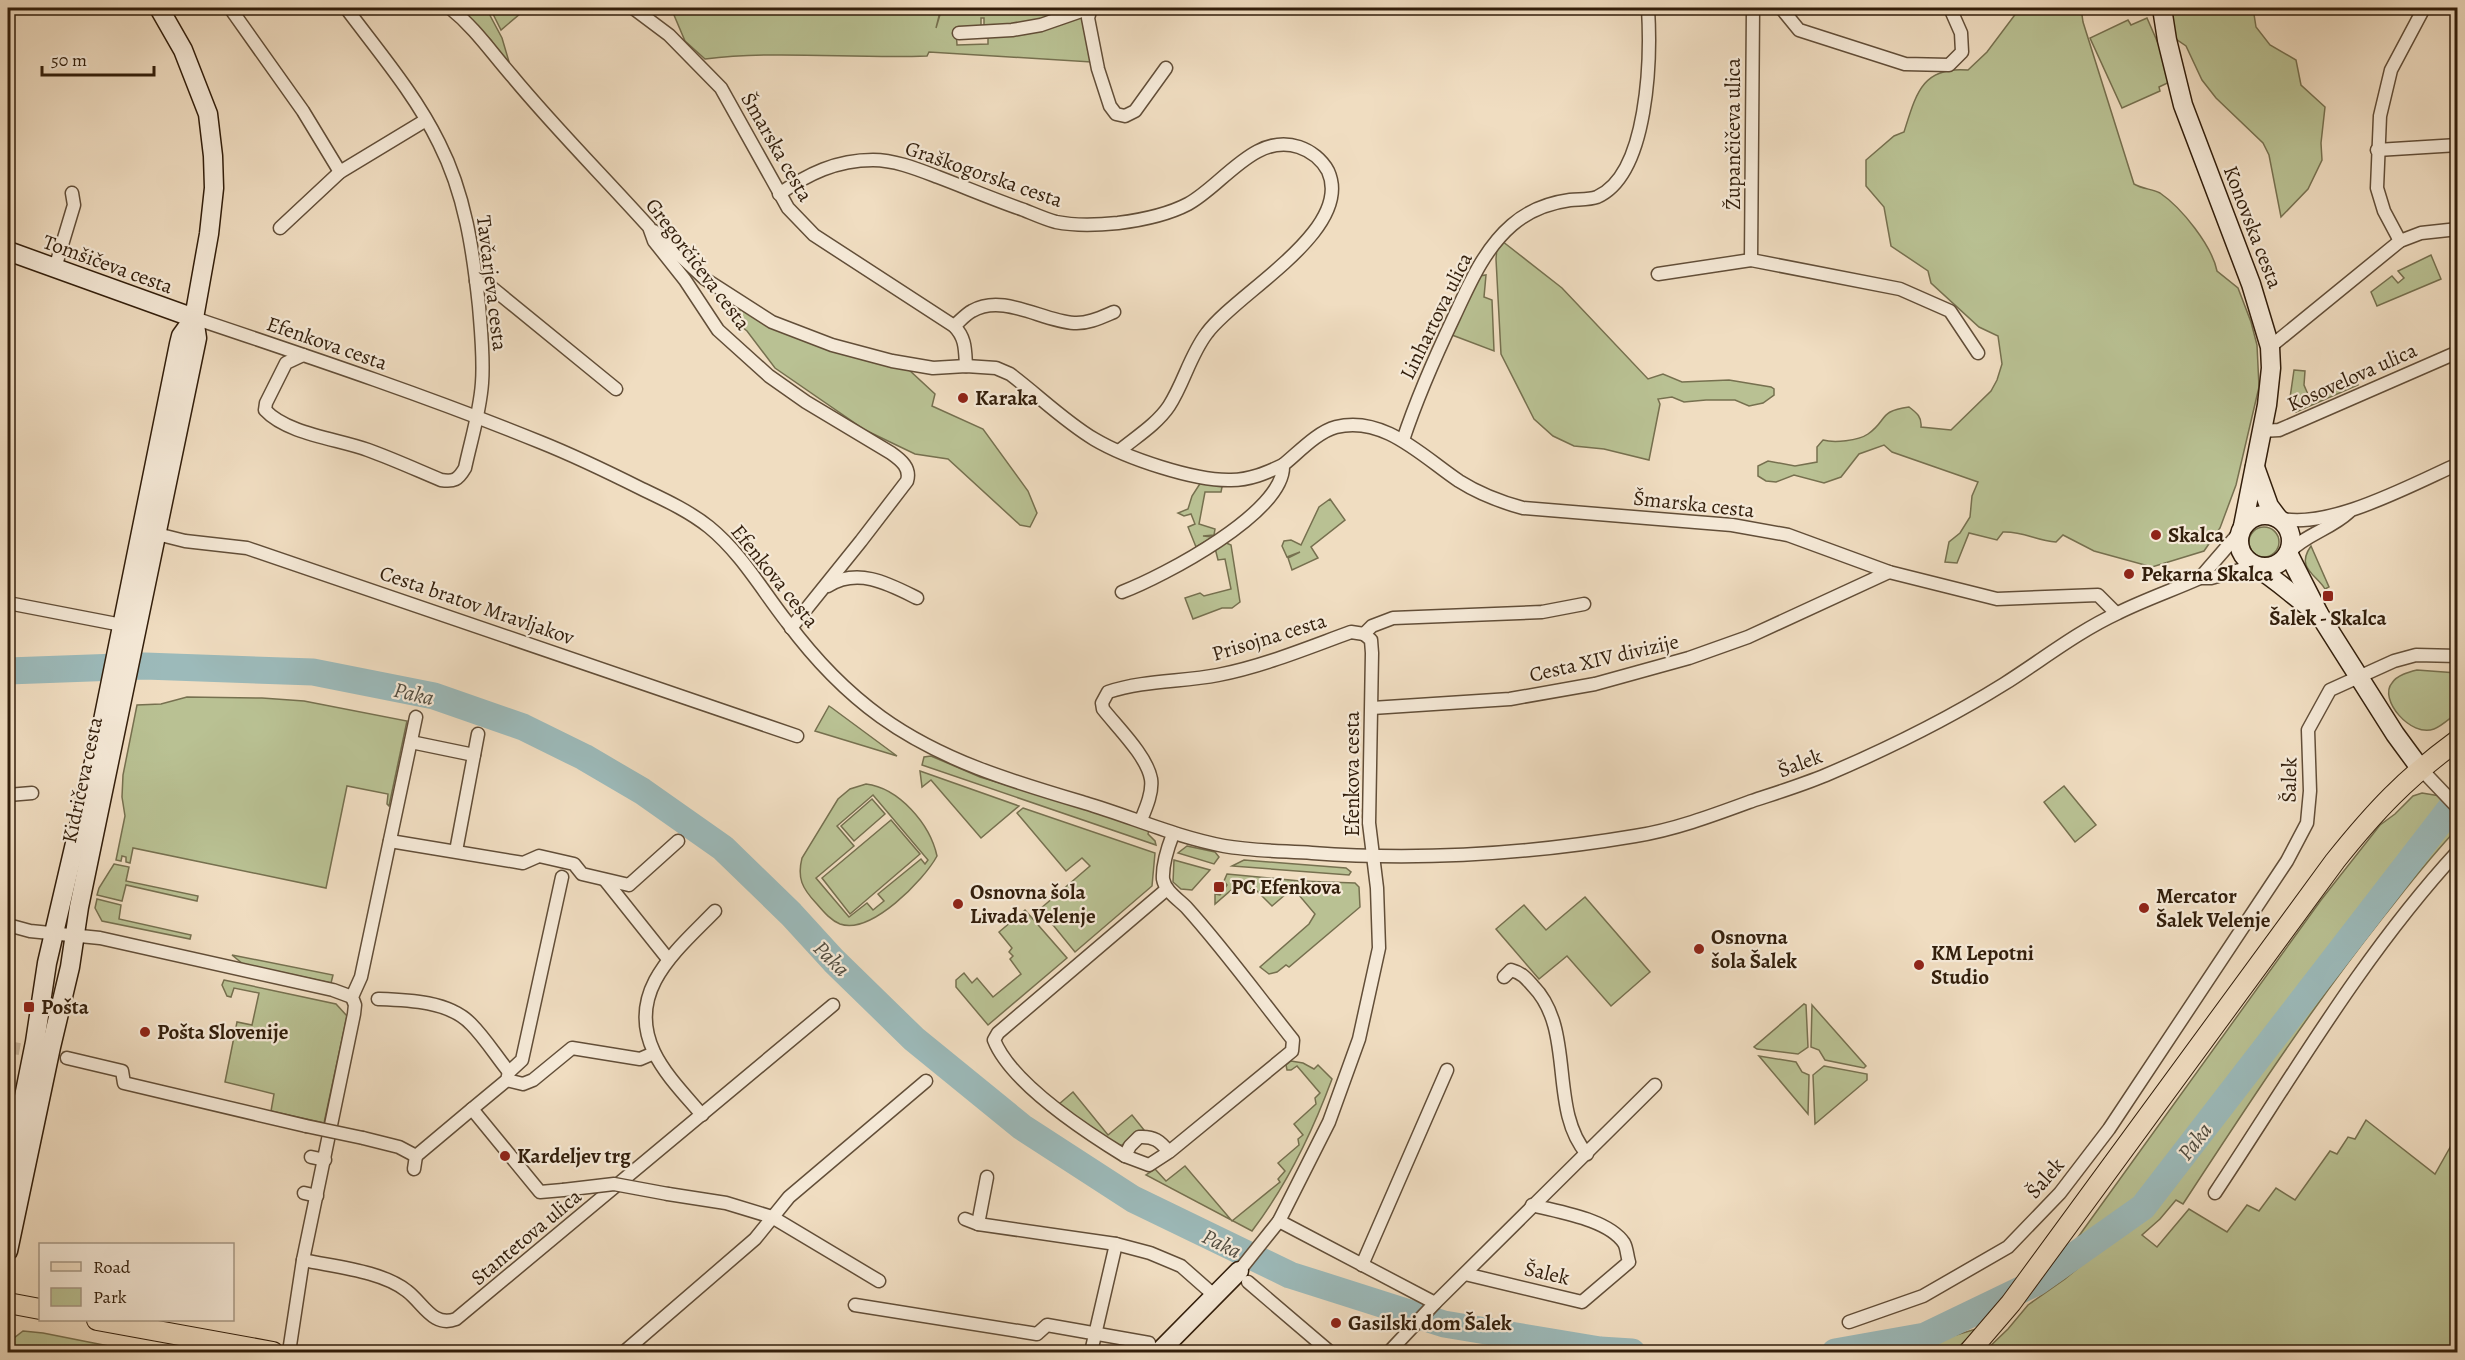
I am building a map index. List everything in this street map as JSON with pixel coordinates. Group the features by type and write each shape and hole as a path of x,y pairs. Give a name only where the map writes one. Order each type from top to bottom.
{"main road":[{"name":"Kidričeva cesta","path":"8,1176 35,1042 47,963 117,687 148,532 197,338 194,318 209,234 214,188 213,156 208,114 183,50 159,8"},
{"name":"Konovska cesta","path":"2162,8 2167,40 2183,105 2251,284 2270,346 2270,384 2241,529"},
{"name":"Tomšičeva cesta","path":"8,251 194,318"},
{"path":"2254,566 2277,564 2288,553 2291,545 2289,530 2269,506 2255,467"},
{"path":"2278,518 2271,515 2255,516 2241,529 2239,548 2242,555 2254,566 2319,614"},
{"path":"2288,553 2319,614 2395,734 2420,768"},
{"name":"Kidričeva cesta","path":"8,1251 70,968 117,687"},
{"path":"1970,1351 2011,1303 2335,861 2378,808 2420,768 2457,740"},
{"path":"1154,1348 1215,1296 1243,1277"},
{"path":"8,1303 39,1309"},
{"path":"102,1321 273,1353"}],"street":[{"path":"230,8 303,111 340,172"},
{"name":"Tavčarjeva cesta","path":"303,355 286,363 266,403 265,410 272,417 300,429 366,450 441,480 452,482 459,478 465,468 482,381 482,338 469,227 439,143 426,120 406,89 345,8"},
{"name":"Gregorčičeva cesta","path":"450,8 466,20 512,76 649,226 654,241 685,280 718,330 769,376 806,402 891,453 902,461 907,470 907,481 791,628"},
{"name":"Šmarska cesta","path":"633,8 669,35 721,88 779,194 799,222 814,235 954,326"},
{"path":"959,33 1012,30 1041,25 1091,8"},
{"path":"1091,8 1088,18 1098,69 1110,106 1116,114 1125,116 1135,111 1166,68"},
{"name":"Linhartova ulica","path":"1403,440 1434,360 1481,262 1499,238 1512,224 1539,207 1568,200 1594,198 1612,189 1628,164 1638,140 1645,106 1648,8"},
{"name":"Župančičeva ulica","path":"1751,260 1753,8"},
{"path":"1781,8 1799,30 1905,64 1949,65 1962,52 1961,33 1950,8"},
{"path":"2400,241 2390,225 2377,188 2377,150 2384,90 2391,69 2424,8"},
{"path":"280,228 340,172 426,120"},
{"name":"Graškogorska cesta","path":"779,194 805,175 838,164 873,160 904,165 1055,221 1086,225 1119,223 1173,211 1191,202 1265,147 1288,143 1304,148 1318,158 1327,170 1331,183 1331,198 1317,228 1293,255 1219,317 1205,334 1192,356 1169,405 1159,418 1119,451"},
{"path":"2377,150 2457,145"},
{"path":"55,268 74,205 72,193"},
{"name":"Šmarska cesta","path":"649,226 705,279 772,322 832,345 892,361 933,368 966,366 996,368 1010,374 1074,424 1119,451 1153,464 1192,474 1230,480 1251,478 1283,465 1334,428 1354,425 1381,430 1403,440 1461,482 1503,502 1523,508 1732,525 1788,536 1889,572 1997,599 2098,595 2116,613"},
{"path":"2270,346 2400,241 2421,233 2457,229"},
{"path":"1658,274 1751,260 1900,289 1950,311 1978,353"},
{"path":"476,281 491,287 616,388"},
{"path":"966,366 966,345 962,333 954,326 972,310 990,305 1074,323 1090,321 1114,312"},
{"name":"Efenkova cesta","path":"194,318 476,416 581,459 695,516 715,532 741,559 791,628 817,659 879,715 955,760 1023,785 1141,820 1173,834 1229,847 1374,858 1370,823 1372,653 1371,640 1364,634"},
{"name":"Kosovelova ulica","path":"2261,431 2279,430 2457,352"},
{"path":"2278,518 2298,522 2350,511 2457,464"},
{"path":"1122,592 1175,568 1227,534 1274,491 1284,475 1283,465"},
{"path":"2288,553 2298,542 2341,520 2350,511"},
{"path":"2200,578 2241,529"},
{"name":"Cesta bratov Mravljakov","path":"148,532 185,542 247,548 796,736"},
{"path":"2200,578 2211,578 2254,566"},
{"name":"Cesta XIV divizije","path":"1372,708 1510,699 1595,684 1689,658 1781,623 1889,572"},
{"path":"821,590 843,579 860,577 876,579 917,598"},
{"name":"Šalek","path":"1374,858 1488,854 1639,836 1707,817 1820,778 1887,747 2000,687 2082,632 2116,613 2200,578"},
{"path":"8,603 129,626"},
{"name":"Prisojna cesta","path":"1141,820 1150,794 1151,780 1143,760 1103,709 1104,697 1108,692 1257,666 1351,632 1364,634 1372,626 1393,618 1542,612 1584,604"},
{"name":"Šalek","path":"1849,1322 1923,1296 2008,1247 2060,1193 2109,1129 2288,861 2307,823 2310,791 2308,730 2315,713 2330,690 2394,660 2416,655 2457,656"},
{"path":"289,1353 303,1260 354,1014 355,1005 352,997 361,977 416,717"},
{"path":"456,851 478,734"},
{"path":"411,742 474,755"},
{"path":"2420,768 2457,808"},
{"path":"8,795 32,793"},
{"path":"1167,889 998,1033 994,1040 1020,1076 1056,1110 1089,1134 1128,1151 1149,1165 1169,1152 1292,1051 1293,1040 1232,962 1167,889 1163,879 1167,852 1173,834"},
{"path":"390,841 523,863 539,856 574,864 582,874 629,885 678,841"},
{"path":"2215,1193 2346,995 2422,890 2457,851"},
{"path":"1330,1353 1243,1277 1261,1243 1280,1221 1329,1122 1359,1039 1379,948 1374,858"},
{"path":"67,1058 122,1071 124,1083 399,1147 415,1163 508,1076 522,1060 562,878"},
{"path":"605,880 669,958"},
{"path":"702,1115 654,1053 648,1035 646,1011 654,981 669,958 715,911"},
{"path":"8,925 30,931 100,939 333,990 352,997"},
{"path":"1504,976 1511,970 1520,972 1537,990 1551,1011 1557,1033 1560,1072 1567,1104 1578,1143 1587,1154"},
{"path":"378,999 415,1002 443,1007 455,1012 470,1023 508,1076 523,1083 533,1080 572,1048 640,1059 654,1053"},
{"name":"Stantetova ulica","path":"303,1260 384,1278 408,1291 434,1317 442,1321 456,1319 833,1005"},
{"path":"1362,1265 1447,1070"},
{"path":"624,1353 755,1239 789,1197 926,1081"},
{"path":"1389,1353 1431,1307 1654,1085"},
{"path":"472,1109 540,1192 614,1184 726,1203 772,1217 879,1281"},
{"path":"1128,1151 1139,1137 1151,1136 1161,1142 1169,1152"},
{"path":"311,1157 325,1160"},
{"path":"978,1224 987,1177"},
{"path":"303,1193 317,1196"},
{"name":"Šalek","path":"1465,1274 1582,1302 1629,1262 1624,1244 1609,1229 1588,1220 1532,1205"},
{"path":"965,1219 978,1224 1116,1244 1150,1253 1181,1266 1215,1296"},
{"path":"1280,1221 1362,1265 1431,1307"},
{"path":"1091,1353 1116,1244"},
{"path":"855,1305 1037,1334 1047,1325 1154,1348"}],"green space":[{"path":"458,8 486,8 502,38 512,72 491,40"},
{"path":"490,8 527,8 501,30"},
{"path":"671,8 941,8 936,28 942,8 1073,8 1028,23 984,28 984,18 981,18 981,28 956,29 957,45 988,44 988,34 1081,15 1091,62 929,52 927,56 899,57 760,55 705,59 685,41"},
{"path":"2020,8 2081,8 2083,22 2134,184 2160,193 2195,228 2209,250 2217,271 2238,288 2257,345 2259,387 2236,485 2220,528 2204,551 2152,567 2094,551 2063,535 2056,542 2010,532 2003,532 1997,540 1969,533 1957,563 1945,562 1949,542 1960,533 1970,517 1972,496 1978,482 1892,452 1884,445 1859,454 1841,477 1824,483 1794,475 1776,482 1766,481 1758,476 1758,466 1768,461 1795,466 1817,462 1817,447 1823,440 1846,441 1864,436 1888,414 1899,409 1909,407 1914,411 1920,418 1921,427 1951,430 1991,391 2002,364 1998,336 1979,327 1931,283 1928,271 1891,246 1884,207 1866,186 1866,160 1894,136 1904,132 1917,95 1923,85 1940,73 1968,70 1987,52"},
{"path":"2170,8 2253,8 2256,27 2270,45 2296,60 2301,85 2325,107 2321,143 2322,160 2308,189 2281,217 2269,155 2263,143 2216,98 2202,80 2186,46 2173,37"},
{"path":"2147,18 2174,80 2159,87 2160,91 2122,108 2090,38 2128,20 2131,25"},
{"path":"1502,241 1562,288 1648,379 1663,374 1682,382 1729,380 1771,387 1774,389 1774,395 1763,403 1749,406 1735,400 1684,402 1672,397 1658,399 1660,404 1649,460 1604,449 1574,446 1553,436 1534,419 1501,354 1496,259 1497,247"},
{"path":"2431,255 2441,279 2377,306 2371,292 2392,276 2398,283 2404,278 2398,271"},
{"path":"1486,275 1484,297 1492,300 1494,351 1452,335 1479,276"},
{"path":"729,305 736,305 909,370 935,394 932,406 983,429 1028,491 1037,513 1030,527 1020,525 948,459 915,454 865,430 775,368 747,331 725,313"},
{"path":"2294,370 2305,371 2304,385 2310,399 2355,379 2358,385 2296,412 2290,398"},
{"path":"1201,482 1216,483 1222,487 1221,492 1205,492 1199,524 1215,529 1214,535 1203,536 1213,537 1196,547 1188,527 1195,524 1191,514 1184,516 1178,513 1188,509 1192,496"},
{"path":"1330,499 1345,520 1311,547 1318,558 1292,570 1288,558 1300,552 1287,557 1282,546 1284,541 1291,540 1301,545 1319,507"},
{"path":"2264,527 2275,531 2279,542 2275,553 2264,557 2253,553 2249,542 2253,531"},
{"path":"1224,542 1231,545 1240,602 1232,608 1222,608 1193,619 1185,598 1200,593 1204,596 1231,589 1225,559 1218,560 1215,548"},
{"path":"2311,546 2329,587 2325,589 2306,566 2305,560"},
{"path":"2417,670 2457,673 2457,713 2434,729 2416,728 2407,723 2393,707 2389,698 2389,690 2394,680 2403,674"},
{"path":"187,697 304,701 407,721 389,806 387,804 388,794 347,786 326,888 133,848 130,863 126,862 126,857 122,856 121,861 116,860 125,816 122,797 123,775 137,705 161,704"},
{"path":"829,706 832,708 897,756 815,731"},
{"path":"931,756 980,777 1138,825 1149,830 1148,834 1156,845 922,765 924,757"},
{"path":"920,771 1019,806 981,838 931,780 922,787"},
{"path":"866,784 890,792 901,800 928,832 937,856 921,878 895,903 881,914 853,925 840,924 824,912 804,887 800,871 802,858 838,799 850,789","holes":["873,795 928,860 925,864 921,859 878,894 884,901 873,910 867,903 849,917 816,878 854,846 837,826"]},
{"path":"2064,786 2096,825 2075,842 2044,802"},
{"path":"2422,793 2440,796 2446,802 2412,842 2310,975 2296,998 2186,1147 2138,1203 2095,1237 2063,1258 2321,900 2380,825 2413,796"},
{"path":"872,799 885,814 854,841 841,826"},
{"path":"1023,808 1155,853 1152,886 1075,952 1040,909 1090,866 1082,858 1066,871 1017,813"},
{"path":"2456,812 2457,829 2411,882 2331,986 2255,1094 2183,1204 2176,1200 2142,1235 2157,1247 2189,1209 2227,1232 2247,1205 2259,1211 2276,1188 2295,1200 2330,1151 2337,1154 2348,1137 2355,1139 2366,1120 2435,1174 2457,1135 2457,1352 1984,1352 2008,1329 2028,1305 2065,1279 2140,1216 2195,1150 2422,850"},
{"path":"891,820 920,854 850,914 822,878"},
{"path":"1187,846 1215,852 1219,857 1214,864 1178,853"},
{"path":"1174,860 1210,870 1192,890 1181,889 1173,882"},
{"path":"1244,860 1346,868 1351,872 1349,875 1232,866"},
{"path":"114,864 129,867 126,881 198,896 197,901 126,885 122,901 97,895"},
{"path":"1227,874 1300,881 1355,883 1359,887 1360,907 1289,967 1286,965 1277,972 1269,974 1260,967 1309,924 1315,914 1293,888 1272,906 1253,887 1245,893 1237,885 1215,904 1215,894 1220,895 1227,885 1224,881"},
{"path":"1585,897 1650,972 1611,1006 1567,956 1539,979 1496,929 1524,905 1546,930"},
{"path":"97,899 121,905 119,919 191,935 190,939 102,921 95,908"},
{"path":"1025,910 1067,958 988,1025 956,987 956,980 964,973 972,983 977,978 993,997 1021,974 1010,959 1013,956 1009,952 1012,948 999,932"},
{"path":"232,955 333,975 331,983 243,964"},
{"path":"224,980 336,1004 347,1016 324,1123 271,1111 274,1094 225,1082 237,1022 252,1025 259,993 234,988 231,997 227,996 222,985"},
{"path":"1804,1004 1806,1005 1808,1047 1798,1054 1754,1047"},
{"path":"1812,1005 1866,1066 1864,1068 1825,1060 1819,1050 1811,1047"},
{"path":"1759,1056 1796,1062 1802,1072 1809,1075 1808,1114"},
{"path":"1291,1061 1303,1063 1314,1069 1318,1065 1332,1079 1307,1139 1287,1177 1252,1231 1232,1221 1280,1182 1278,1179 1285,1171 1278,1163 1299,1145 1298,1139 1303,1135 1294,1124 1316,1104 1315,1098 1320,1093 1297,1066 1287,1070 1286,1065"},
{"path":"1824,1066 1867,1074 1867,1080 1815,1124 1813,1075"},
{"path":"1073,1092 1108,1135 1132,1115 1144,1130 1122,1145 1114,1146 1058,1105"},
{"path":"1185,1166 1231,1220 1146,1175 1155,1169 1166,1181"},
{"path":"1976,1329 1954,1352 1899,1352"},
{"path":"23,1331 139,1352 8,1352 9,1342"}],"waterway":[{"name":"Paka","path":"8,671 145,666 313,672 434,696 523,727 584,757 642,791 723,848 914,1039 1022,1127 1133,1199 1290,1275 1444,1324 1600,1350 1632,1352"},
{"name":"Paka","path":"1835,1352 1925,1336 2037,1282 2143,1207 2450,809 2458,802"}],"tunnel":[{"path":"8,1047 67,1058"}],"place":[{"name":"Karaka","path":"963,398"},
{"name":"Skalca","path":"2156,535"},
{"name":"Pekarna Skalca","path":"2129,574"},
{"name":"Šalek - Skalca","path":"2328,596"},
{"name":"PC Efenkova","path":"1219,887"},
{"name":"Osnovna šola Livada Velenje","path":"958,904"},
{"name":"Mercator Šalek Velenje","path":"2144,908"},
{"name":"Osnovna šola Šalek","path":"1699,949"},
{"name":"KM Lepotni Studio","path":"1919,965"},
{"name":"Pošta","path":"29,1007"},
{"name":"Pošta Slovenije","path":"145,1032"},
{"name":"Kardeljev trg","path":"505,1156"},
{"name":"Gasilski dom Šalek","path":"1336,1323"}]}
